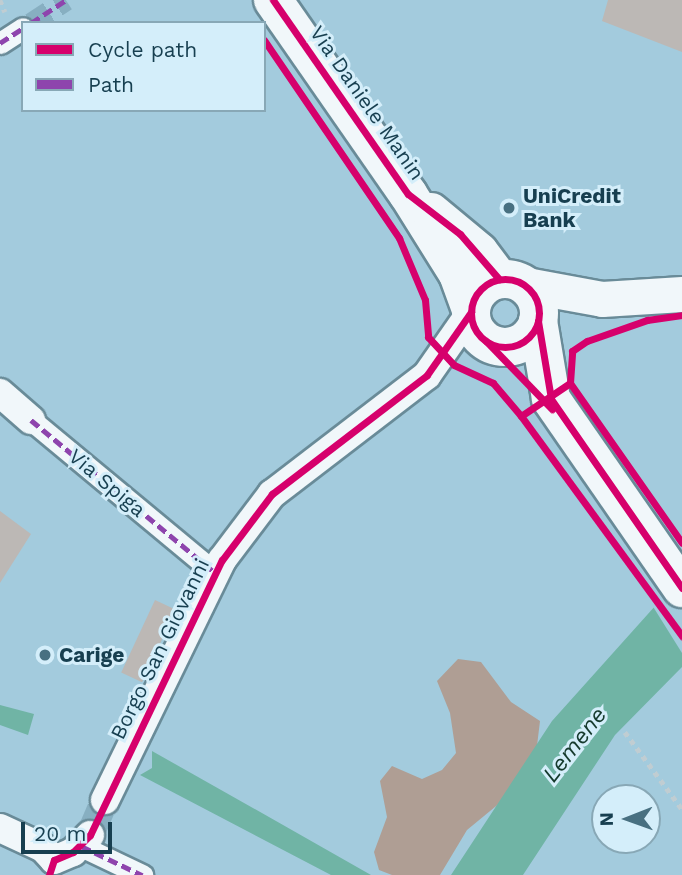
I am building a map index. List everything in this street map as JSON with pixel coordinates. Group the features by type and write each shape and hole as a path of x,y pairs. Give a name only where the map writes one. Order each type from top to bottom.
{"main road":[{"name":"Via Daniele Manin","path":"273,0 408,194 467,291 475,320"},
{"name":"Via Daniele Manin","path":"408,194 460,234 512,282"},
{"path":"475,320 480,289 512,282 537,301 545,380 559,414"},
{"path":"475,320 516,345 538,321"},
{"path":"475,320 559,414 680,585"}],"street":[{"path":"0,43 21,29"},
{"path":"512,282 602,299 682,294"},
{"path":"538,321 602,299"},
{"name":"Borgo San Giovanni","path":"105,800 215,573 272,494 427,376 442,354 475,320"},
{"name":"Via Spiga","path":"0,393 215,573"},
{"path":"0,828 43,848 51,867 85,840 142,875"}],"path":[{"path":"625,732 682,809"}],"shaded area":[{"path":"608,0 682,0 682,52 602,21"},
{"path":"0,511 31,534 0,583"},
{"path":"155,600 176,610 142,682 121,673"},
{"path":"458,659 481,662 511,702 540,721 536,754 501,802 467,830 440,875 392,875 379,870 374,852 387,817 380,781 392,766 422,779 442,770 456,753 450,713 437,681"}],"water":[{"name":"Lemene","path":"682,576 682,667 615,735 523,875 451,875 552,721"},
{"path":"0,705 34,714 28,735 0,725"},
{"path":"152,751 371,875 331,875 140,775 152,768"}],"pier":[{"path":"682,573 682,653 652,605"}],"tunnel":[{"path":"34,21 66,0"},
{"path":"90,835 105,800"}],"marked path":[{"path":"34,21 66,0"},
{"path":"0,43 21,29"},
{"path":"31,420 215,573"},
{"path":"81,846 142,875"}],"cycle path":[{"path":"273,0 408,194 460,234 499,279"},
{"path":"266,43 399,238 425,300 428,337 454,365 493,383 521,416 570,383 572,351 587,341 647,320 682,315"},
{"path":"505,279 518,282 529,289 536,300 539,313 536,326 529,337 518,344 505,347 492,344 481,337 474,326 471,313 474,300 481,289 492,282 505,279"},
{"path":"49,875 54,860 73,852 90,835 222,560 272,494 427,375 471,312"},
{"path":"538,321 551,399 682,588"},
{"path":"486,341 552,409"},
{"path":"570,383 682,543"},
{"path":"521,416 682,636"}],"place":[{"name":"UniCredit Bank","path":"509,208"},
{"name":"Carige","path":"45,655"}]}
